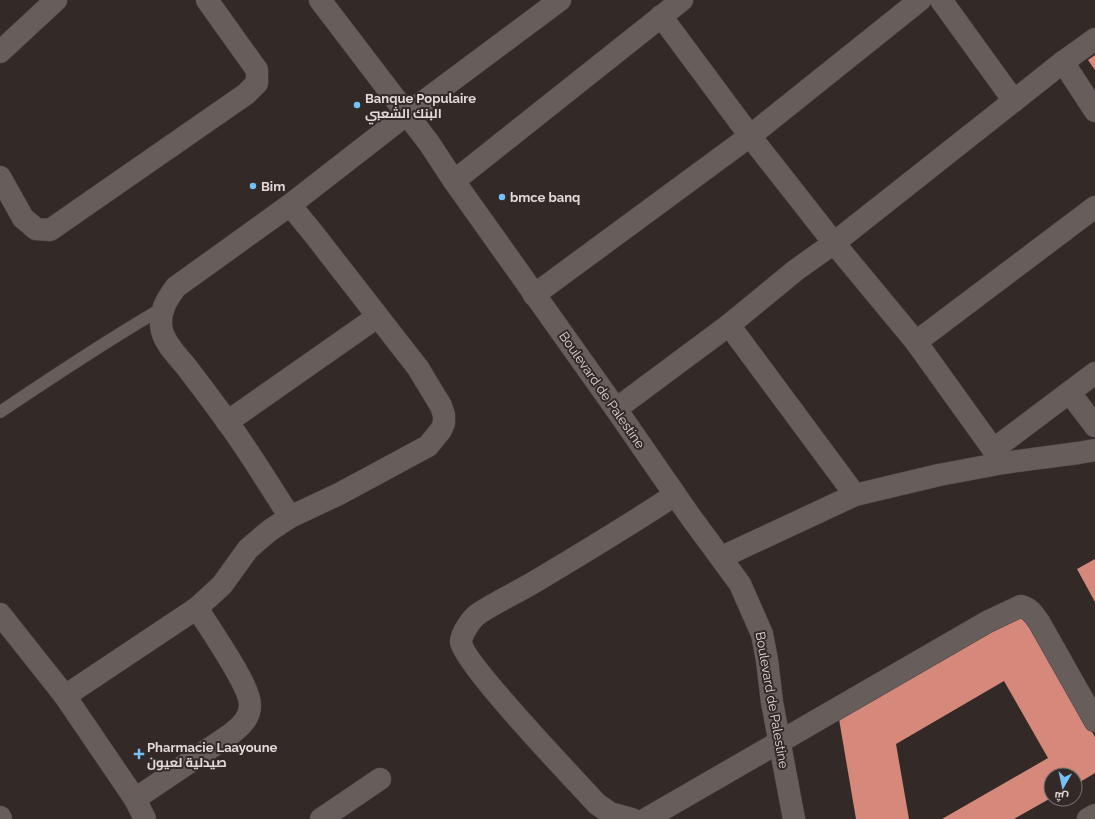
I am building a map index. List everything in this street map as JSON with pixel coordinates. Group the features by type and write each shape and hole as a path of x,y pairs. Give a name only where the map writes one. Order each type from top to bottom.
{"street":[{"path":"0,52 56,0"},
{"path":"0,177 22,218 36,229 50,230 246,94 257,83 257,70 207,0"},
{"name":"Boulevard de Palestine","path":"320,0 429,143 454,181 616,409 675,495 722,557 740,584 762,634 768,660 772,702 794,819"},
{"path":"454,181 682,0"},
{"path":"534,294 750,136 920,0"},
{"path":"941,0 1014,101"},
{"path":"290,517 227,422 187,367 170,347 163,333 161,322 163,308 169,296 176,287 290,205 550,3"},
{"path":"661,16 750,136 916,342 999,456"},
{"path":"616,409 730,325 796,270 834,242 1063,62 1095,39"},
{"path":"1063,62 1095,111"},
{"path":"65,696 197,608 222,585 237,563 257,540 290,517 339,494 428,446 442,430 444,415 434,394 418,368 314,233 290,205"},
{"path":"916,342 1095,207"},
{"path":"227,422 377,316"},
{"path":"730,325 855,495"},
{"path":"999,456 1070,393 1095,373"},
{"path":"1070,393 1095,426"},
{"path":"722,557 855,495 939,475 999,456 1078,453 1095,450"},
{"path":"632,819 610,813 597,804 480,673 462,647 461,640 464,633 477,615 615,534 675,495"},
{"path":"646,819 987,622 1021,606 1030,610 1039,622 1095,721"},
{"path":"135,799 231,734 242,725 248,717 250,700 241,678 197,608"},
{"path":"0,614 65,696 135,799 145,819"},
{"path":"321,819 380,779"},
{"path":"1088,819 1095,815"}],"lane":[{"path":"0,412 137,323 163,308"}],"building":[{"path":"1095,55 1095,70 1088,60"},
{"path":"1095,559 1095,602 1077,569"},
{"path":"1023,612 1095,737 1095,773 1083,780 1083,767 1043,767 1043,803 1014,819 942,819 1048,758 1004,681 896,744 909,819 856,819 839,719"}],"place":[{"name":"Banque Populaire البنك الشعبي","path":"357,105"},
{"name":"Bim","path":"253,186"},
{"name":"bmce banq","path":"502,197"},
{"name":"Pharmacie Laayoune صيدلية لعيون","path":"139,754"}]}
